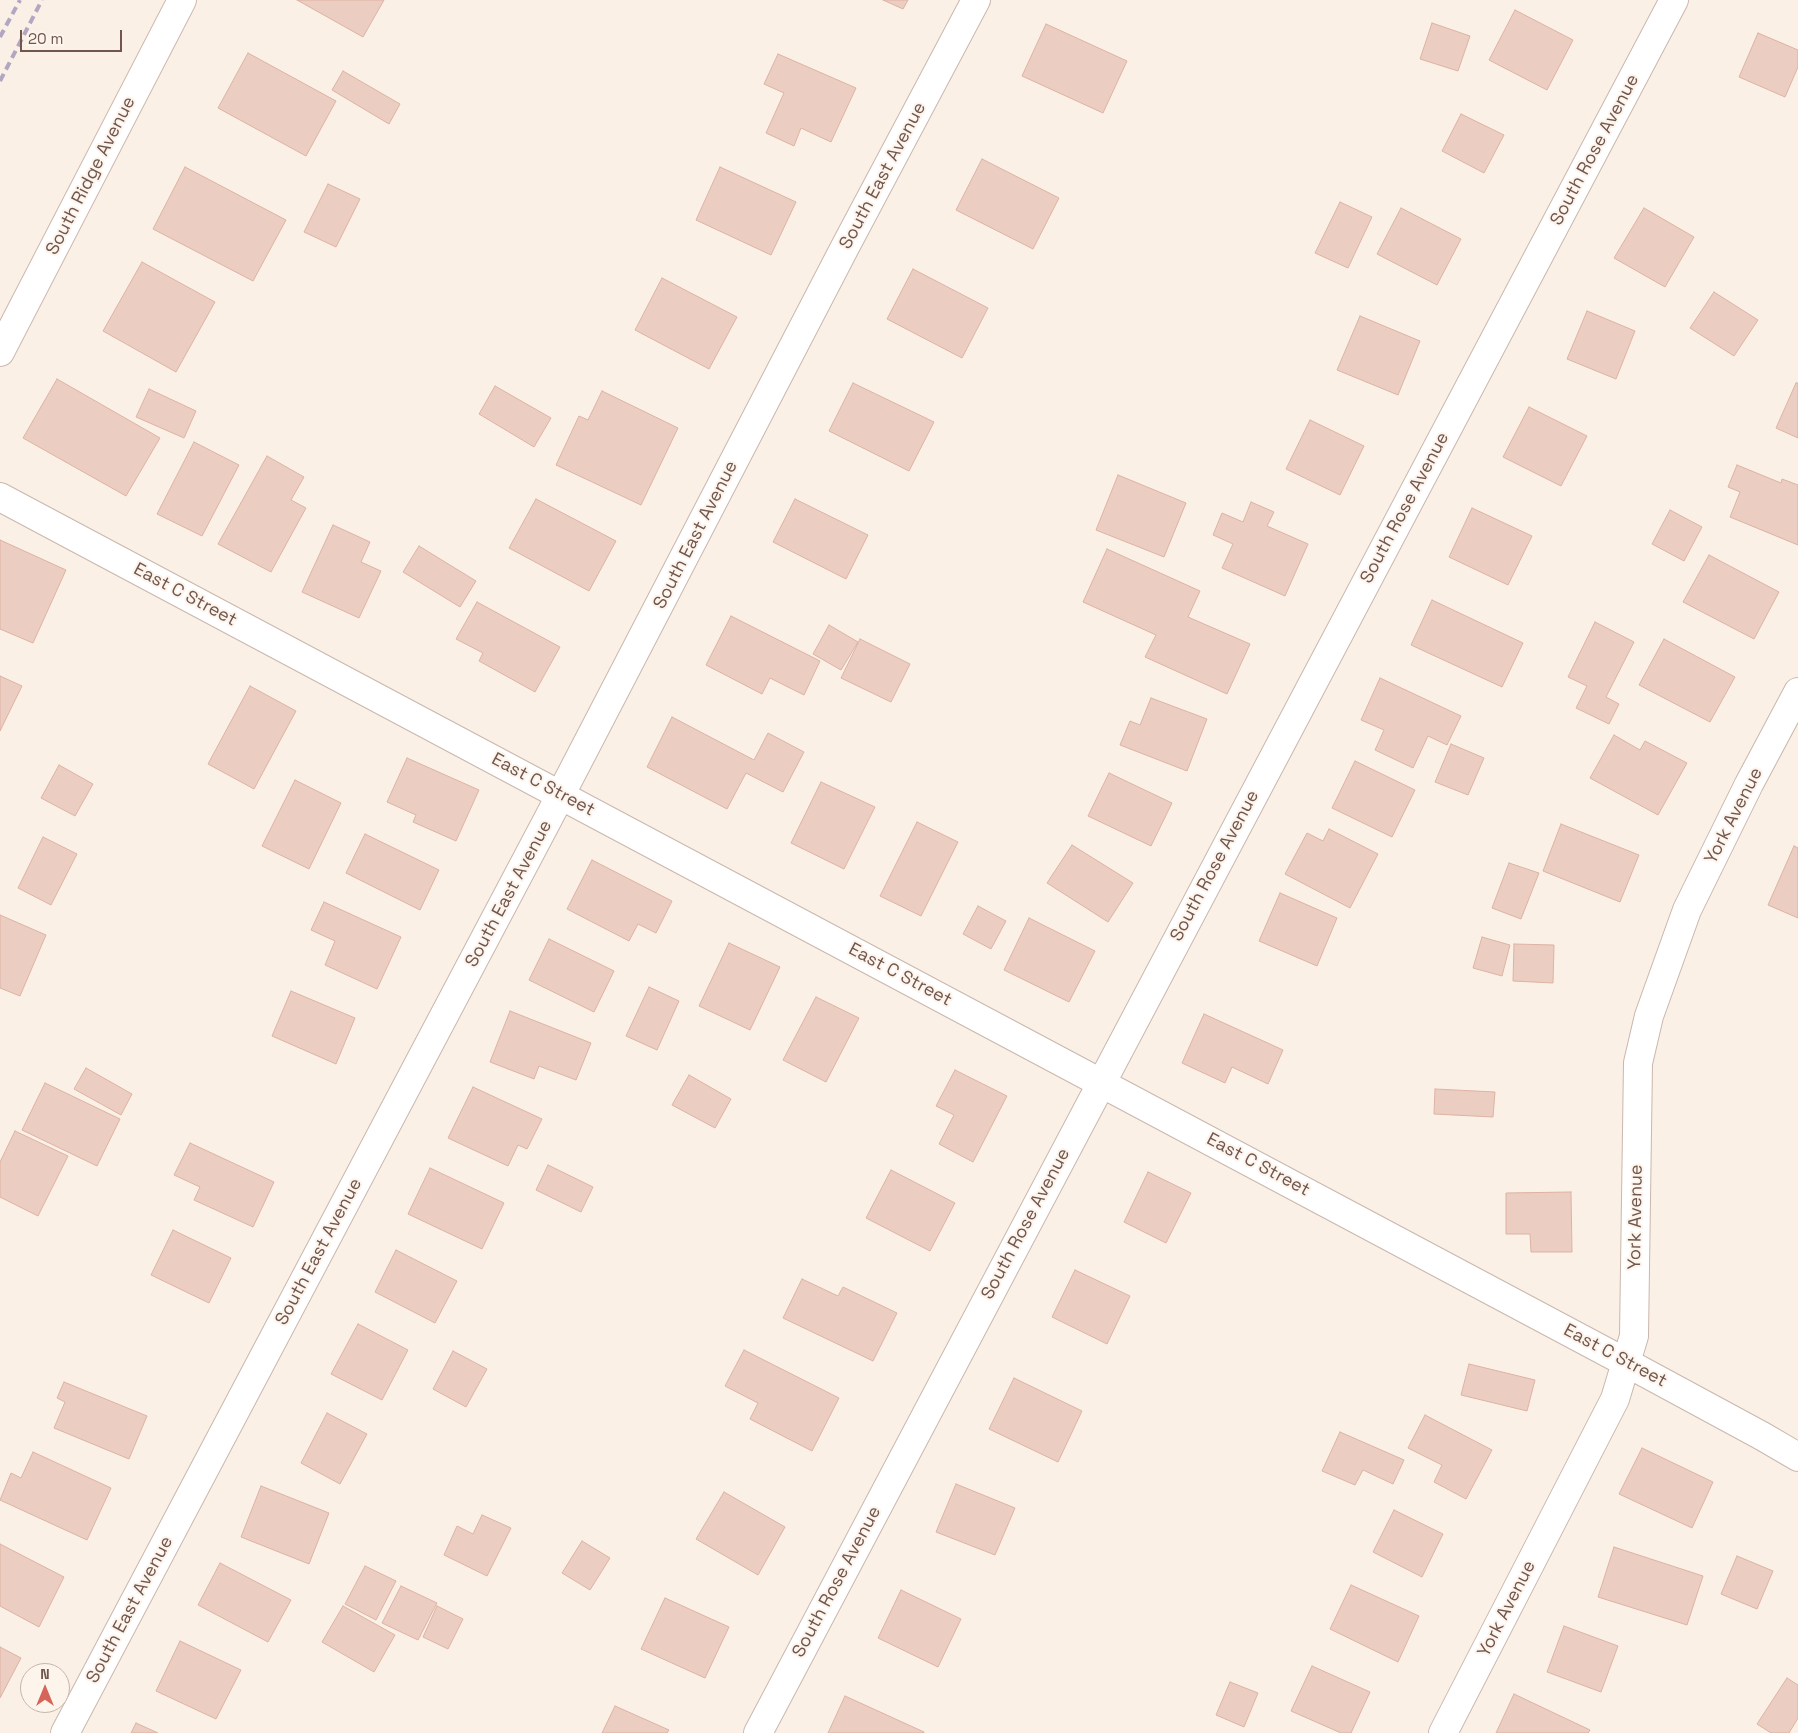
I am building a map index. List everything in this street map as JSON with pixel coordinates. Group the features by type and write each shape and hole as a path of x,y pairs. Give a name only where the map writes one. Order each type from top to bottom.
{"street":[{"name":"South Ridge Avenue","path":"0,352 182,0"},
{"name":"South East Avenue","path":"65,1733 561,795 845,247 976,0"},
{"name":"South Rose Avenue","path":"758,1733 1674,0"},
{"name":"East C Street","path":"0,497 1627,1362 1798,1457"},
{"name":"York Avenue","path":"1443,1733 1615,1399 1634,1336 1638,1063 1649,1016 1686,910 1749,784 1798,692"}],"building":[{"path":"297,0 384,0 363,37"},
{"path":"883,0 908,0 903,9"},
{"path":"1515,10 1573,40 1547,90 1489,60"},
{"path":"1432,23 1470,36 1458,71 1420,59"},
{"path":"1046,24 1127,61 1103,113 1022,76"},
{"path":"1758,33 1798,50 1798,67 1785,97 1739,77"},
{"path":"248,53 336,101 306,156 218,108"},
{"path":"778,54 856,88 831,142 801,128 794,146 766,133 784,93 764,84"},
{"path":"343,71 400,104 389,124 332,90"},
{"path":"1461,114 1504,135 1484,173 1442,151"},
{"path":"982,159 1059,198 1033,249 956,210"},
{"path":"185,167 286,220 253,281 153,229"},
{"path":"720,167 796,202 771,255 696,220"},
{"path":"328,184 360,199 336,247 304,232"},
{"path":"1340,202 1372,217 1348,268 1315,253"},
{"path":"1401,208 1461,239 1437,285 1377,254"},
{"path":"1644,208 1694,237 1665,287 1614,258"},
{"path":"142,262 215,302 176,372 103,331"},
{"path":"913,269 988,308 962,358 887,319"},
{"path":"662,278 737,317 709,369 635,330"},
{"path":"1714,292 1758,320 1734,356 1690,328"},
{"path":"1587,311 1635,331 1616,379 1567,359"},
{"path":"1360,316 1420,341 1398,395 1337,370"},
{"path":"57,379 160,438 126,496 23,438"},
{"path":"853,383 934,422 909,471 829,431"},
{"path":"1796,383 1798,383 1798,438 1776,428"},
{"path":"495,386 551,418 534,447 479,414"},
{"path":"149,389 196,411 184,438 136,417"},
{"path":"602,391 678,428 641,505 556,465 579,416 588,420"},
{"path":"1529,407 1587,436 1561,486 1503,457"},
{"path":"1310,420 1364,446 1340,495 1286,469"},
{"path":"194,442 239,465 202,536 157,514"},
{"path":"267,456 304,477 291,500 306,508 271,572 218,544"},
{"path":"1737,465 1781,483 1782,479 1798,485 1798,545 1730,517 1740,492 1728,487"},
{"path":"1118,475 1186,503 1164,557 1096,530"},
{"path":"536,499 616,541 589,591 509,548"},
{"path":"795,499 868,535 846,579 773,542"},
{"path":"1251,502 1274,512 1267,526 1308,544 1285,596 1222,568 1233,544 1213,535 1222,513 1243,522"},
{"path":"1472,508 1532,536 1508,585 1449,557"},
{"path":"1670,510 1702,527 1684,561 1652,544"},
{"path":"333,525 370,542 361,562 381,571 359,618 302,592"},
{"path":"0,540 66,570 33,643 0,629"},
{"path":"419,546 476,581 460,607 403,572"},
{"path":"1107,549 1200,591 1188,617 1250,644 1227,694 1145,657 1156,635 1083,602"},
{"path":"1709,555 1779,592 1754,639 1683,602"},
{"path":"1432,600 1523,643 1502,687 1411,645"},
{"path":"477,602 560,647 535,692 479,661 483,653 456,639"},
{"path":"731,616 820,661 804,695 770,678 762,694 706,665"},
{"path":"1595,622 1634,642 1606,697 1619,704 1609,724 1576,708 1587,686 1568,677"},
{"path":"829,625 858,642 841,670 813,654"},
{"path":"860,639 910,664 891,702 841,678"},
{"path":"1664,639 1735,677 1710,722 1639,685"},
{"path":"0,676 22,686 0,731"},
{"path":"1380,678 1461,716 1447,745 1428,736 1413,768 1375,750 1384,730 1361,720"},
{"path":"250,686 296,711 254,789 208,764"},
{"path":"1151,698 1207,719 1187,771 1120,745 1130,721 1140,725"},
{"path":"672,717 754,760 768,733 804,752 783,792 746,773 727,809 647,767"},
{"path":"1614,735 1640,750 1645,741 1687,763 1658,815 1590,778"},
{"path":"1451,744 1484,758 1468,795 1435,782"},
{"path":"407,758 479,790 456,841 413,822 416,815 387,802"},
{"path":"1355,761 1415,790 1392,837 1332,808"},
{"path":"59,765 93,784 75,816 41,798"},
{"path":"1109,773 1172,803 1151,846 1088,816"},
{"path":"295,780 341,803 309,869 262,846"},
{"path":"821,782 875,807 844,869 791,843"},
{"path":"917,822 958,842 921,916 880,896"},
{"path":"1561,824 1639,855 1620,902 1543,871"},
{"path":"1329,829 1378,854 1350,908 1285,874 1307,833 1323,841"},
{"path":"365,834 439,870 420,910 346,873"},
{"path":"43,837 77,854 51,905 18,888"},
{"path":"1072,845 1133,883 1108,922 1047,883"},
{"path":"1794,846 1798,848 1798,918 1768,905"},
{"path":"592,860 672,901 656,933 638,924 629,941 567,909"},
{"path":"1509,863 1539,873 1521,919 1492,908"},
{"path":"1280,893 1337,918 1317,966 1259,941"},
{"path":"324,902 401,937 377,989 325,965 335,941 311,930"},
{"path":"978,906 1006,921 991,949 963,934"},
{"path":"0,915 46,935 20,996 0,988"},
{"path":"1029,918 1095,951 1069,1002 1004,970"},
{"path":"1482,937 1510,945 1502,976 1473,968"},
{"path":"549,939 614,971 594,1012 529,980"},
{"path":"729,943 780,967 750,1030 699,1006"},
{"path":"1514,944 1554,945 1553,983 1513,981"},
{"path":"649,987 679,1001 657,1050 626,1036"},
{"path":"291,991 355,1018 336,1064 272,1036"},
{"path":"816,997 859,1018 826,1082 783,1060"},
{"path":"510,1011 591,1043 576,1080 539,1066 534,1079 490,1062"},
{"path":"1204,1014 1283,1050 1268,1084 1232,1067 1225,1083 1182,1063"},
{"path":"86,1068 132,1094 121,1115 74,1089"},
{"path":"955,1070 1007,1096 973,1162 939,1144 954,1115 936,1106"},
{"path":"689,1075 731,1099 715,1128 672,1105"},
{"path":"45,1083 120,1119 97,1166 22,1130"},
{"path":"473,1087 542,1119 527,1149 518,1145 508,1166 448,1138"},
{"path":"1435,1089 1495,1092 1493,1117 1434,1114"},
{"path":"15,1131 68,1156 38,1216 0,1197 0,1162"},
{"path":"190,1143 274,1182 253,1227 194,1200 200,1187 174,1175"},
{"path":"548,1165 593,1187 581,1212 536,1190"},
{"path":"430,1168 504,1203 482,1249 408,1214"},
{"path":"891,1170 955,1203 930,1251 866,1218"},
{"path":"1148,1172 1191,1193 1166,1243 1124,1222"},
{"path":"1571,1192 1572,1252 1531,1252 1530,1234 1506,1234 1506,1193"},
{"path":"173,1230 231,1258 209,1303 151,1275"},
{"path":"396,1250 457,1281 435,1323 375,1292"},
{"path":"1075,1270 1130,1296 1107,1344 1052,1317"},
{"path":"802,1279 838,1296 843,1287 897,1313 873,1361 783,1318"},
{"path":"358,1324 408,1350 382,1400 331,1374"},
{"path":"744,1350 839,1398 812,1451 750,1419 758,1403 725,1386"},
{"path":"453,1351 487,1369 466,1407 433,1389"},
{"path":"1469,1364 1535,1380 1527,1411 1461,1395"},
{"path":"1014,1378 1082,1411 1058,1462 989,1429"},
{"path":"64,1382 147,1416 129,1459 54,1428 65,1402 57,1398"},
{"path":"327,1413 367,1434 340,1484 301,1463"},
{"path":"1425,1415 1492,1450 1466,1499 1434,1482 1442,1465 1408,1448"},
{"path":"1340,1432 1404,1460 1393,1484 1363,1470 1355,1485 1322,1471"},
{"path":"1642,1448 1713,1482 1692,1528 1619,1494"},
{"path":"33,1452 111,1488 87,1540 0,1500 11,1473 21,1478"},
{"path":"956,1484 1015,1508 995,1555 936,1532"},
{"path":"261,1486 329,1513 309,1564 241,1537"},
{"path":"724,1492 785,1527 758,1575 696,1539"},
{"path":"1394,1510 1443,1534 1422,1577 1373,1552"},
{"path":"482,1515 511,1528 487,1576 444,1555 457,1526 473,1534"},
{"path":"582,1541 610,1558 590,1590 562,1573"},
{"path":"0,1544 64,1577 39,1627 0,1606"},
{"path":"1614,1547 1703,1576 1687,1625 1598,1597"},
{"path":"1737,1556 1773,1571 1757,1609 1721,1594"},
{"path":"220,1563 291,1600 268,1642 198,1605"},
{"path":"365,1566 396,1581 376,1620 345,1604"},
{"path":"1351,1585 1419,1616 1398,1662 1330,1629"},
{"path":"401,1586 437,1603 418,1640 382,1623"},
{"path":"901,1590 961,1619 938,1667 878,1638"},
{"path":"665,1598 729,1627 705,1678 641,1649"},
{"path":"343,1606 395,1635 374,1672 322,1642"},
{"path":"437,1606 463,1619 448,1649 423,1637"},
{"path":"1564,1626 1618,1646 1601,1692 1547,1672"},
{"path":"180,1641 241,1670 216,1719 156,1691"},
{"path":"0,1647 21,1658 0,1698"},
{"path":"1312,1666 1370,1692 1351,1733 1341,1733 1291,1711"},
{"path":"1787,1678 1798,1685 1798,1718 1789,1733 1771,1733 1757,1724"},
{"path":"1230,1682 1258,1693 1244,1727 1216,1715"},
{"path":"1514,1694 1590,1730 1588,1733 1496,1733"},
{"path":"845,1696 924,1732 924,1733 828,1733"},
{"path":"615,1706 669,1730 667,1733 602,1733"},
{"path":"136,1723 158,1733 131,1733"}],"railway":[{"path":"0,37 20,0"},
{"path":"0,81 42,0"}]}
